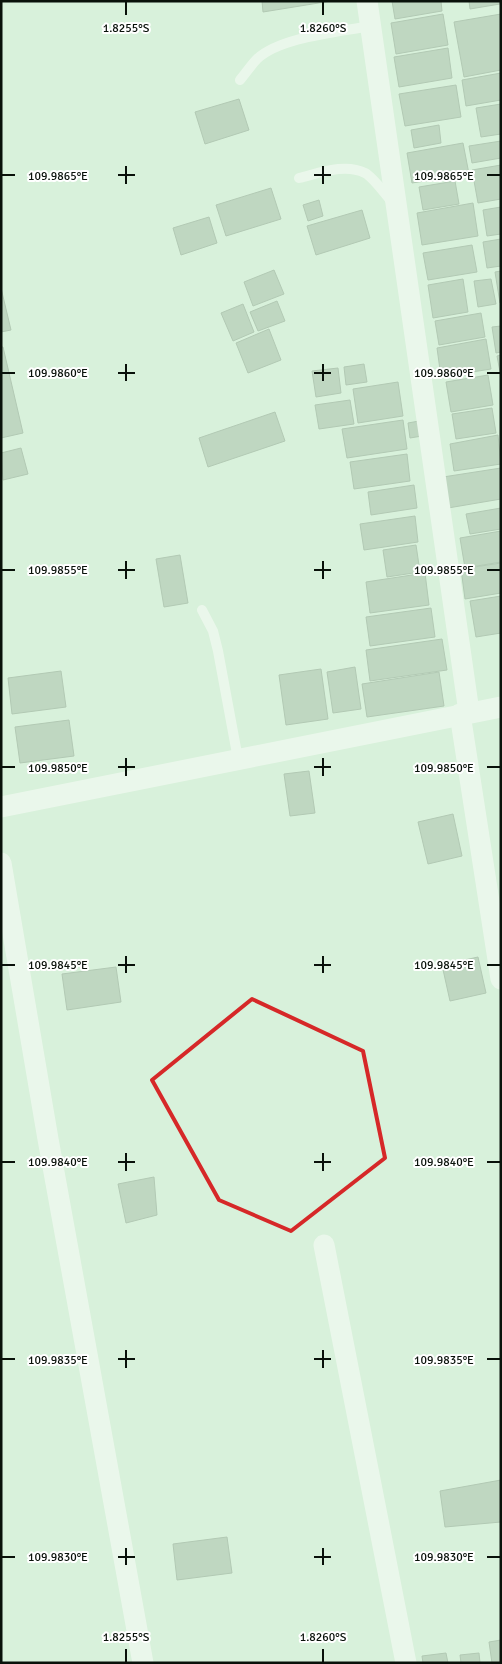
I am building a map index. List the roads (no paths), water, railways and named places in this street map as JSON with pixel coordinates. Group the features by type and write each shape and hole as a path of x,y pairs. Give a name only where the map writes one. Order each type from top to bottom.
{"street":[{"path":"367,1 397,208 501,979"},
{"path":"1,807 501,707"},
{"path":"1,863 48,1139 142,1663"},
{"path":"324,1245 406,1663"}],"lane":[{"path":"240,80 258,58 278,45 370,26"},
{"path":"300,178 348,168 366,173 397,208"},
{"path":"202,610 213,631 218,651 238,759"}]}
